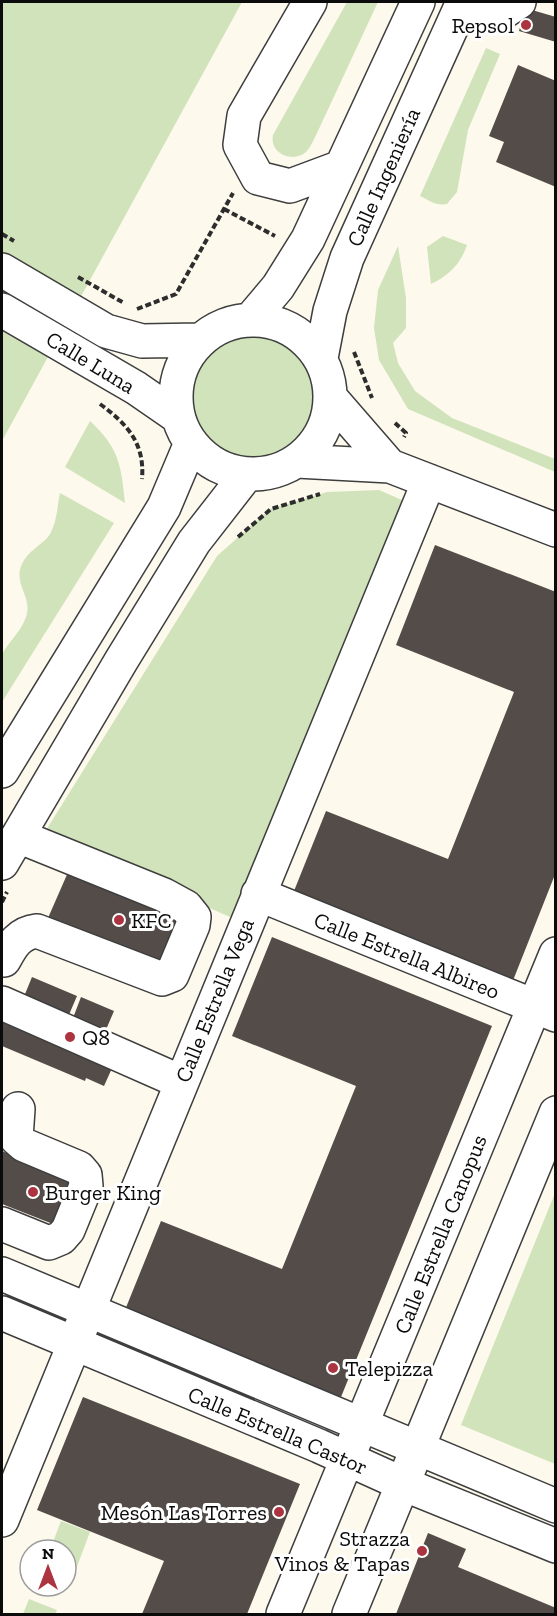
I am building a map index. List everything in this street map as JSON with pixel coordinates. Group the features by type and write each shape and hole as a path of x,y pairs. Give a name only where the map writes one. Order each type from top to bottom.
{"street":[{"path":"310,2 244,116 240,145 258,178 290,186 341,167"},
{"name":"Calle Ingeniería","path":"251,320 278,287 308,238 418,2"},
{"path":"462,5 502,13 519,2"},
{"name":"Calle Ingeniería","path":"321,358 330,311 347,258 462,5"},
{"name":"Calle Luna","path":"2,270 106,331 142,341 200,340"},
{"name":"Calle Luna","path":"2,309 136,388 184,430"},
{"path":"2,771 164,507 184,430 176,389 183,362 200,340 224,325 251,320 279,324 287,328 303,337 321,358 329,377 331,398 327,422 315,444 297,461 282,469 265,474 247,474 216,465 184,430"},
{"path":"331,398 390,466"},
{"path":"297,461 390,466 555,530"},
{"path":"4,960 12,945 28,932 37,931 150,976 162,979 172,975 194,925 194,916 186,907 164,896 11,860 115,671 194,542 247,474"},
{"name":"Calle Estrella Vega","path":"2,1520 429,481"},
{"name":"Calle Estrella Albireo","path":"258,894 545,1011"},
{"name":"Calle Estrella Canopus","path":"284,1614 361,1425 545,1011 555,954"},
{"path":"2,1003 181,1082"},
{"path":"2,1224 49,1243 61,1238 68,1230 86,1186 85,1175 79,1168 24,1145 16,1138 18,1109"},
{"path":"349,1614 555,1113"},
{"name":"Calle Estrella Castor","path":"2,1274 555,1506"},
{"name":"Calle Estrella Castor","path":"2,1313 348,1459 403,1485 555,1546"}],"path":[{"path":"224,209 276,237"},
{"path":"353,341 354,352 375,404"},
{"path":"95,401 119,419 136,439 142,472 141,484"},
{"path":"390,418 406,433"},
{"path":"235,540 270,509 327,492"},
{"path":"2,902 11,860"}],"green space":[{"path":"2,2 242,2 2,441"},
{"path":"347,2 378,2 310,147 302,155 289,157 275,147 273,135"},
{"path":"486,48 500,54 468,130 457,192 447,204 436,204 420,196"},
{"path":"443,236 467,245 453,269 431,284 427,247"},
{"path":"398,246 406,298 406,328 393,343 398,363 415,391 452,418 555,459 555,472 408,409 379,360 374,328 378,290"},
{"path":"253,335 277,340 298,353 311,374 316,398 311,422 298,443 277,456 253,461 229,456 208,443 195,422 190,398 195,374 208,353 229,340"},
{"path":"90,421 107,440 117,458 125,503 65,467"},
{"path":"379,490 418,507 246,924 43,835 217,556 270,509 327,492"},
{"path":"60,493 114,523 2,702 2,656 22,625 28,607 20,571 27,556 51,532"},
{"path":"555,1193 555,1464 461,1425"},
{"path":"61,1521 90,1532 78,1564 78,1538 55,1538"},
{"path":"29,1599 57,1610 55,1614 23,1614"}],"building":[{"path":"525,8 556,17 556,42 519,31"},
{"path":"518,65 556,81 556,187 496,162 504,142 489,136"},
{"path":"435,545 556,592 556,872 512,983 292,896 326,811 448,859 514,692 396,645"},
{"name":"KFC","path":"69,870 191,921 170,970 48,918"},
{"path":"272,937 492,1026 341,1397 125,1310 161,1221 282,1269 356,1086 232,1036"},
{"path":"32,977 77,996 68,1017 23,999"},
{"path":"81,997 114,1011 105,1032 73,1018"},
{"path":"2,1012 113,1066 104,1086 86,1078 85,1081 2,1046"},
{"name":"Burger King","path":"2,1151 70,1179 53,1224 2,1204"},
{"path":"83,1397 300,1484 247,1614 142,1614 164,1561 37,1510"},
{"path":"428,1533 466,1549 458,1567 556,1608 556,1614 396,1614"}],"place":[{"name":"Repsol","path":"526,25"},
{"name":"KFC","path":"119,920"},
{"name":"Q8","path":"70,1037"},
{"name":"Burger King","path":"33,1192"},
{"name":"Telepizza","path":"333,1368"},
{"name":"Mesón Las Torres","path":"279,1512"},
{"name":"Strazza Vinos & Tapas","path":"422,1551"}]}
